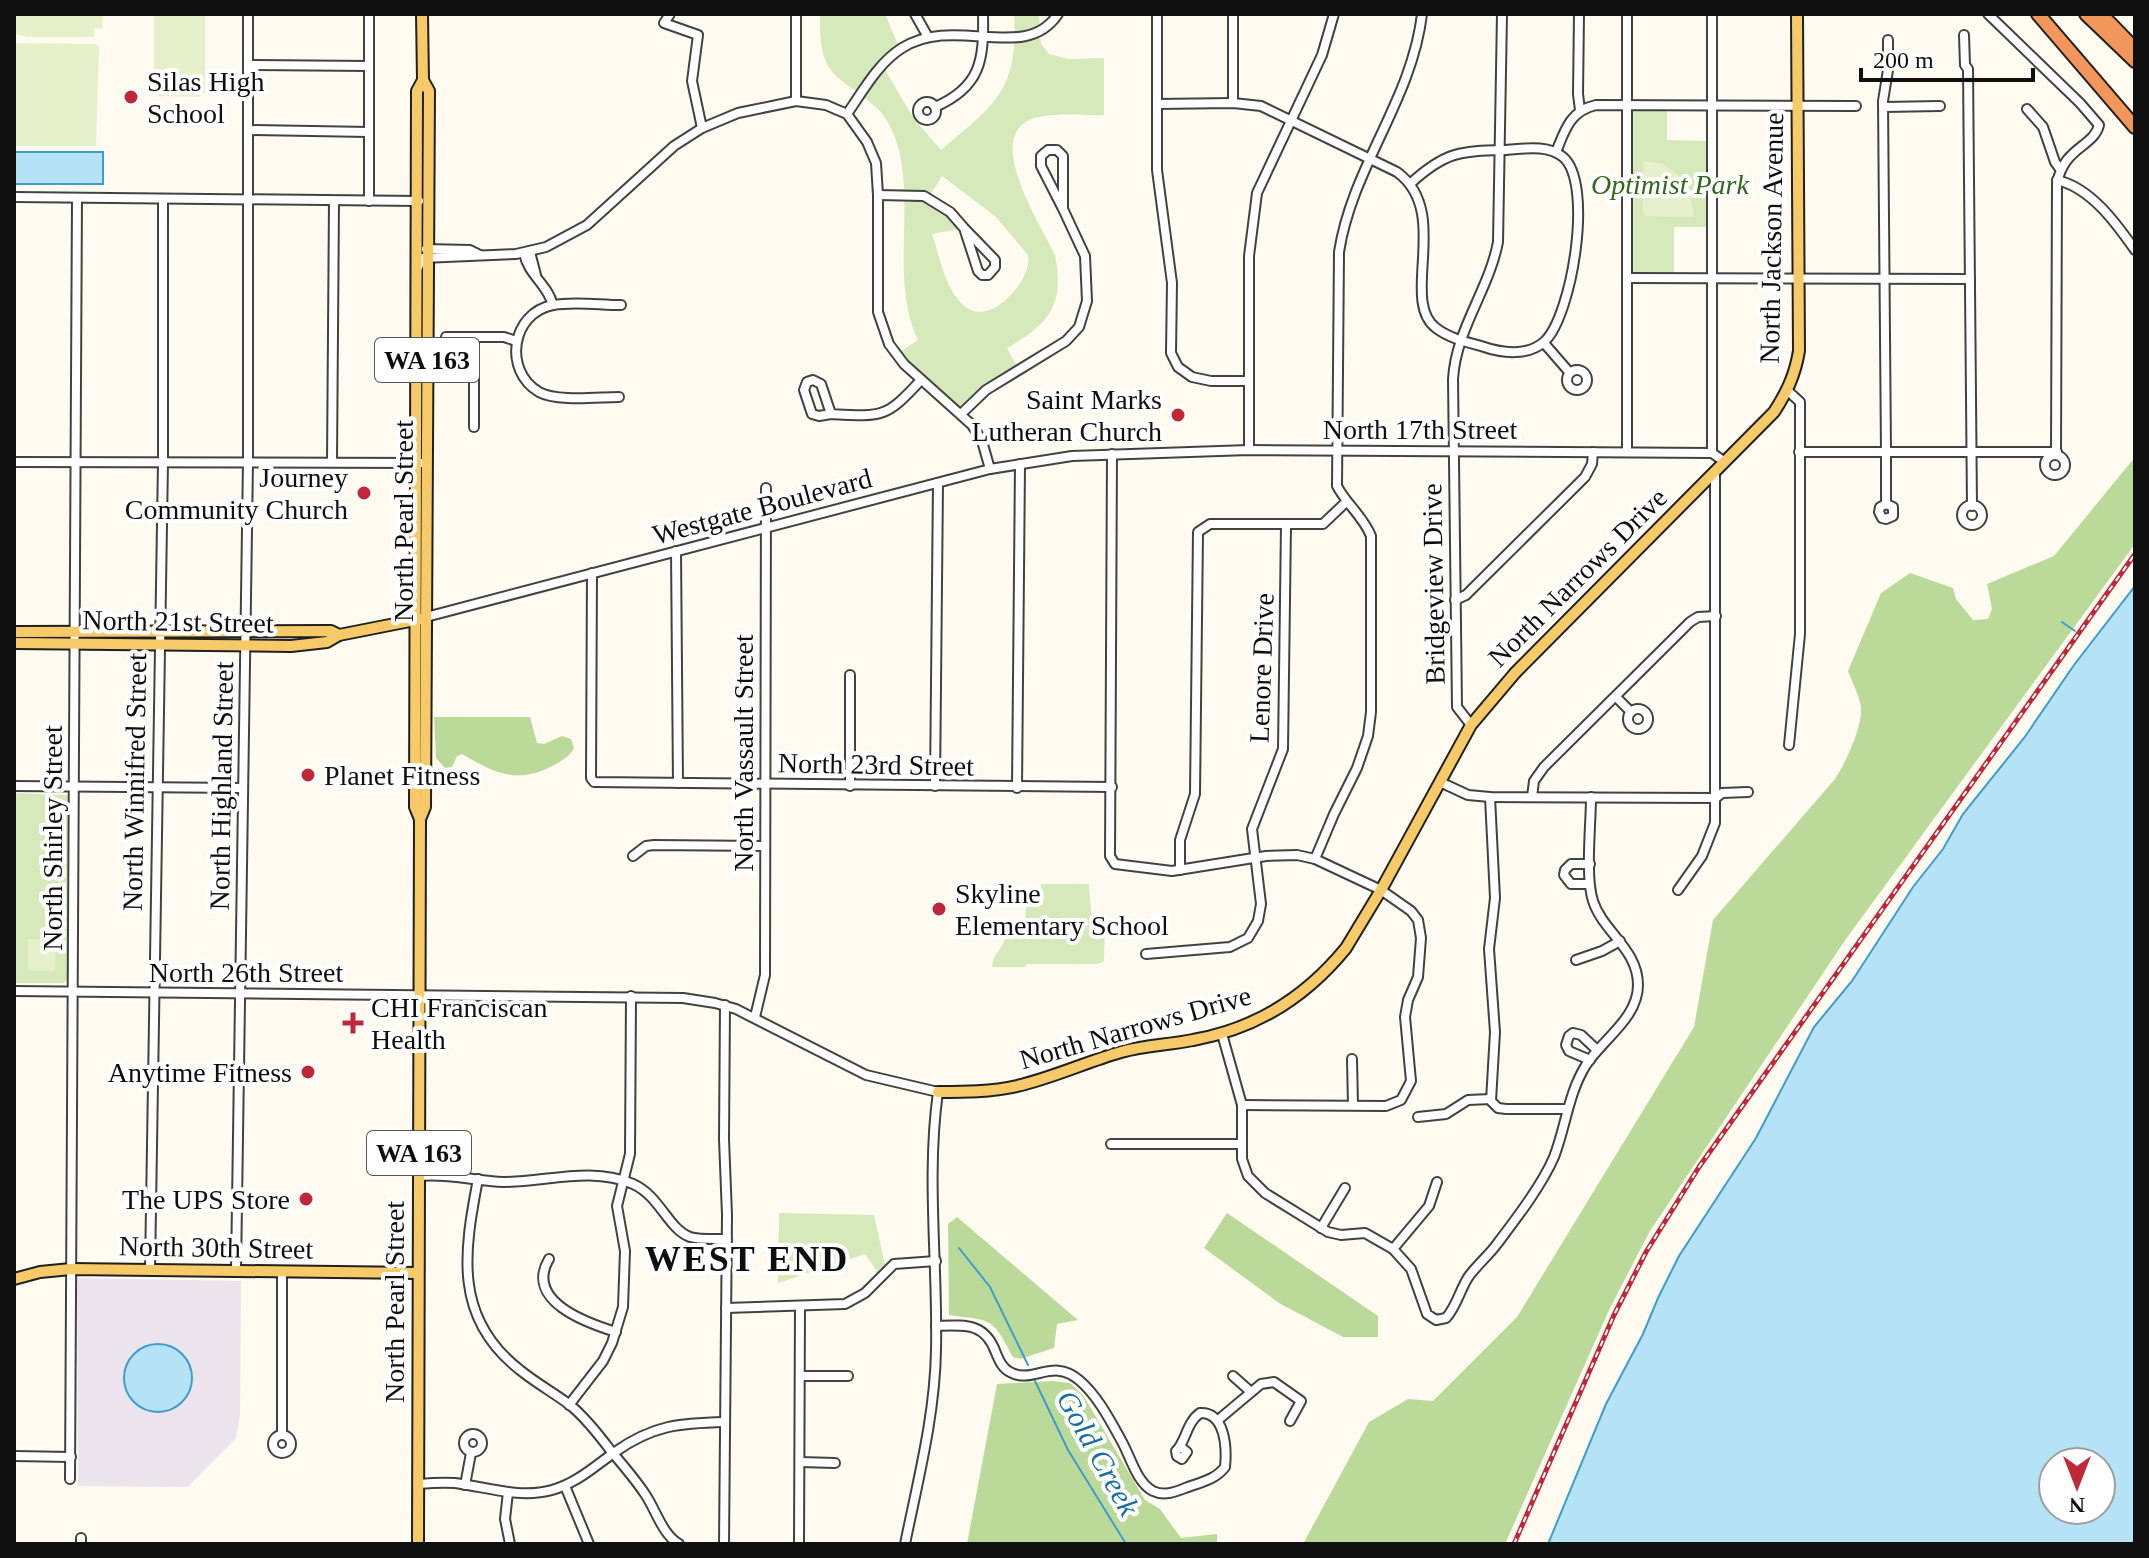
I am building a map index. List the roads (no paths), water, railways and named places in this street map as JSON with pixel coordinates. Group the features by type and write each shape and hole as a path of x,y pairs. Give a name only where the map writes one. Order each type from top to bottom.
{"highway":[{"path":"2038,14 2135,127"},
{"path":"2086,14 2135,61"},
{"path":"2101,14 2135,49"}],"main road":[{"name":"North Pearl Street","path":"421,463 428,253 422,202 417,91 423,80 422,14"},
{"name":"North Jackson Avenue","path":"1788,391 1799,351 1797,14"},
{"name":"North Pearl Street","path":"418,1544 420,819 415,807 421,618 421,463 416,231 422,202"},
{"name":"North Narrows Drive","path":"938,1092 1019,1086 1124,1051 1222,1034 1271,1013 1316,981 1346,948 1471,725 1515,673 1774,412 1788,391"},
{"name":"North 21st Street","path":"14,632 159,646 245,647 327,642 339,635 421,618"},
{"name":"North 21st Street","path":"14,643 159,632 331,631 339,635"},
{"name":"North 30th Street","path":"14,1279 40,1272 71,1269 418,1273"}],"street":[{"name":"North Highland Street","path":"236,1271 248,462 248,14"},
{"path":"369,14 369,201"},
{"path":"670,14 664,23 698,35 692,87 702,128"},
{"path":"796,14 796,101"},
{"path":"915,14 928,37"},
{"path":"935,107 959,94 972,81 980,63 983,14"},
{"path":"847,114 884,61 909,44 928,37 957,33 1028,37 1046,28 1058,14"},
{"path":"1157,14 1158,185 1172,283 1172,358 1192,377 1211,381 1249,381"},
{"path":"1233,14 1233,103"},
{"path":"1249,450 1249,256 1252,217 1263,175 1322,55 1334,14"},
{"path":"1315,859 1364,751 1371,712 1372,542 1365,522 1345,503 1337,486 1339,252 1352,200 1408,77 1422,14"},
{"name":"Bridgeview Drive","path":"1471,725 1457,707 1453,379 1460,340 1497,247 1502,14"},
{"path":"1579,14 1580,110"},
{"path":"1627,14 1627,452"},
{"path":"1712,14 1712,453 1725,462"},
{"path":"1799,452 2057,454 2057,180 2067,158 2099,127 2080,103 1988,14"},
{"path":"1964,35 1965,65 1968,69 1972,506"},
{"path":"1886,504 1884,107 1888,40"},
{"path":"248,65 369,66"},
{"path":"416,231 420,247 428,253 472,258 527,253 554,244 587,225 674,146 702,128 738,113 796,101 826,105 847,114 873,153 878,195 880,320 895,355 961,414 982,441 990,469"},
{"path":"1157,104 1233,103 1261,106 1397,172 1411,183 1423,211 1425,312 1436,328 1460,340 1513,353 1544,343 1567,292 1576,240 1575,179 1569,164 1556,152 1540,148 1479,149 1456,153 1434,164 1411,183"},
{"path":"1556,152 1568,124 1580,110 1596,105 1856,106"},
{"path":"1884,107 1940,106"},
{"path":"2027,109 2043,127 2060,169"},
{"path":"248,130 369,132"},
{"path":"961,414 986,390 1066,341 1079,327 1087,301 1085,256 1041,166 1041,156 1048,150 1057,150 1063,156 1063,209"},
{"path":"2057,180 2086,193 2135,250"},
{"path":"878,195 924,196 950,212 995,260 995,267 988,275 976,268 964,228"},
{"path":"14,197 422,202"},
{"name":"North Shirley Street","path":"70,1479 77,198"},
{"name":"North Winnifred Street","path":"150,1270 163,462 163,200"},
{"path":"332,462 334,201"},
{"path":"416,272 421,259 428,253"},
{"path":"527,253 553,305"},
{"path":"1628,278 1970,279"},
{"path":"619,397 552,396 537,391 518,365 516,341 525,323 553,305 621,305"},
{"path":"446,337 504,337 516,341"},
{"path":"474,337 474,427"},
{"path":"1544,343 1570,373"},
{"path":"831,414 821,384 813,380 807,382 804,390 812,414 875,415 888,412 898,405 921,380"},
{"name":"North Jackson Avenue","path":"1788,391 1800,402 1800,634 1789,745"},
{"name":"North 17th Street","path":"1112,454 1249,450 1712,453"},
{"path":"1455,600 1466,595 1585,477 1592,464 1593,452"},
{"path":"1112,454 1112,860 1115,864 1140,868 1180,870 1254,858 1297,855 1315,859 1381,890 1415,916 1421,938 1418,977 1408,1000 1405,1017 1411,1081 1405,1097 1392,1105 1242,1105"},
{"name":"Westgate Boulevard","path":"421,618 990,469 1112,454"},
{"path":"14,462 421,463"},
{"path":"1017,788 1020,464"},
{"path":"1678,890 1702,856 1712,835 1716,798 1715,473"},
{"path":"935,786 938,483"},
{"name":"North Vassault Street","path":"755,1017 765,975 766,488"},
{"path":"1180,870 1180,840 1195,794 1197,538 1202,528 1210,524 1323,524 1345,503"},
{"name":"Lenore Drive","path":"1146,954 1230,947 1248,938 1255,930 1261,909 1252,829 1283,749 1286,525"},
{"path":"676,551 678,783"},
{"name":"North 23rd Street","path":"592,573 592,781 596,783 1112,787"},
{"path":"1532,797 1537,775 1690,622 1698,617 1716,616"},
{"path":"850,675 850,786"},
{"path":"1616,697 1631,712"},
{"path":"1440,782 1468,795 1490,797 1716,798 1722,793 1748,792"},
{"path":"14,786 242,788"},
{"path":"1490,797 1495,887 1489,964 1495,1032 1492,1102"},
{"path":"1222,1034 1242,1105 1243,1165 1260,1189 1321,1228 1341,1235 1365,1233 1393,1249 1414,1274 1427,1314 1439,1320 1450,1314 1464,1283 1497,1244 1548,1169 1578,1080 1597,1050 1629,1015 1638,993 1633,961 1598,913 1589,884 1591,797"},
{"path":"633,856 646,846 654,845 765,846"},
{"path":"1589,884 1571,884 1566,881 1564,873 1571,864 1590,864"},
{"path":"1576,960 1620,941"},
{"name":"North 26th Street","path":"14,991 683,998 725,1005 755,1017 866,1075 938,1092"},
{"path":"569,1405 597,1370 616,1332 623,1307 625,1251 617,1213 630,1154 631,996"},
{"path":"724,1544 727,1239 725,1005"},
{"path":"1590,1060 1569,1051 1566,1045 1569,1036 1573,1033 1581,1035 1597,1050"},
{"path":"1352,1059 1353,1105"},
{"path":"905,1544 933,1399 936,1261 933,1137 938,1092"},
{"path":"1418,1117 1446,1114 1468,1100 1492,1102 1506,1109 1567,1109"},
{"path":"1111,1144 1242,1144"},
{"path":"419,1176 453,1175 510,1182 590,1176 622,1180 650,1194 682,1233 693,1238 727,1239"},
{"path":"478,1179 466,1248 467,1276 476,1310 509,1361 569,1405 613,1453 642,1489 670,1537 679,1544"},
{"path":"1393,1249 1429,1206 1437,1182"},
{"path":"1321,1228 1345,1188"},
{"path":"549,1259 543,1279 557,1304 578,1319 616,1332"},
{"path":"726,1308 800,1307 851,1302 865,1293 894,1264 936,1261"},
{"path":"282,1272 282,1435"},
{"path":"799,1544 800,1307"},
{"path":"936,1326 968,1327 982,1331 991,1339 1000,1363 1011,1373 1023,1376 1051,1369 1072,1375 1095,1398 1145,1485 1159,1493 1172,1493 1209,1480 1221,1472 1226,1456 1218,1420 1211,1414 1196,1415 1183,1437 1181,1447"},
{"path":"801,1376 848,1376"},
{"path":"1233,1376 1251,1392"},
{"path":"1218,1420 1261,1384 1274,1382 1301,1401 1290,1421"},
{"path":"418,1484 465,1485 536,1493 565,1486 642,1435 672,1424 725,1422"},
{"path":"465,1485 471,1453"},
{"path":"14,1456 71,1457"},
{"path":"800,1462 835,1463"},
{"path":"565,1486 589,1544"},
{"path":"508,1492 505,1519 510,1544"}],"water":[{"path":"14,152 103,152 103,184 14,184"},
{"path":"2135,586 2135,1544 1548,1544 1606,1404 1679,1256 1756,1138 1814,1027 1852,981 1913,887 1943,849 1963,814 2024,738 2074,665"},
{"path":"158,1344 182,1354 192,1378 182,1402 158,1412 134,1402 124,1378 134,1354"}],"waterway":[{"path":"2062,622 2075,631"},
{"name":"Gold Creek","path":"959,1248 990,1287 1028,1365"},
{"name":"Gold Creek","path":"1035,1381 1068,1450 1126,1544"}],"railway":[{"path":"1514,1544 1614,1315 1646,1252 1699,1167 2135,554"}],"place":[{"name":"Silas High School","path":"131,97"},
{"name":"Saint Marks Lutheran Church","path":"1178,415"},
{"name":"Journey Community Church","path":"364,493"},
{"name":"Planet Fitness","path":"308,775"},
{"name":"Skyline Elementary School","path":"939,909"},
{"name":"CHI Franciscan Health","path":"353,1023"},
{"name":"Anytime Fitness","path":"308,1072"},
{"name":"The UPS Store","path":"306,1199"}],"district":[{"name":"WEST END","path":"747,1258"}],"park label":[{"name":"Optimist Park","path":"1670,184"}]}
